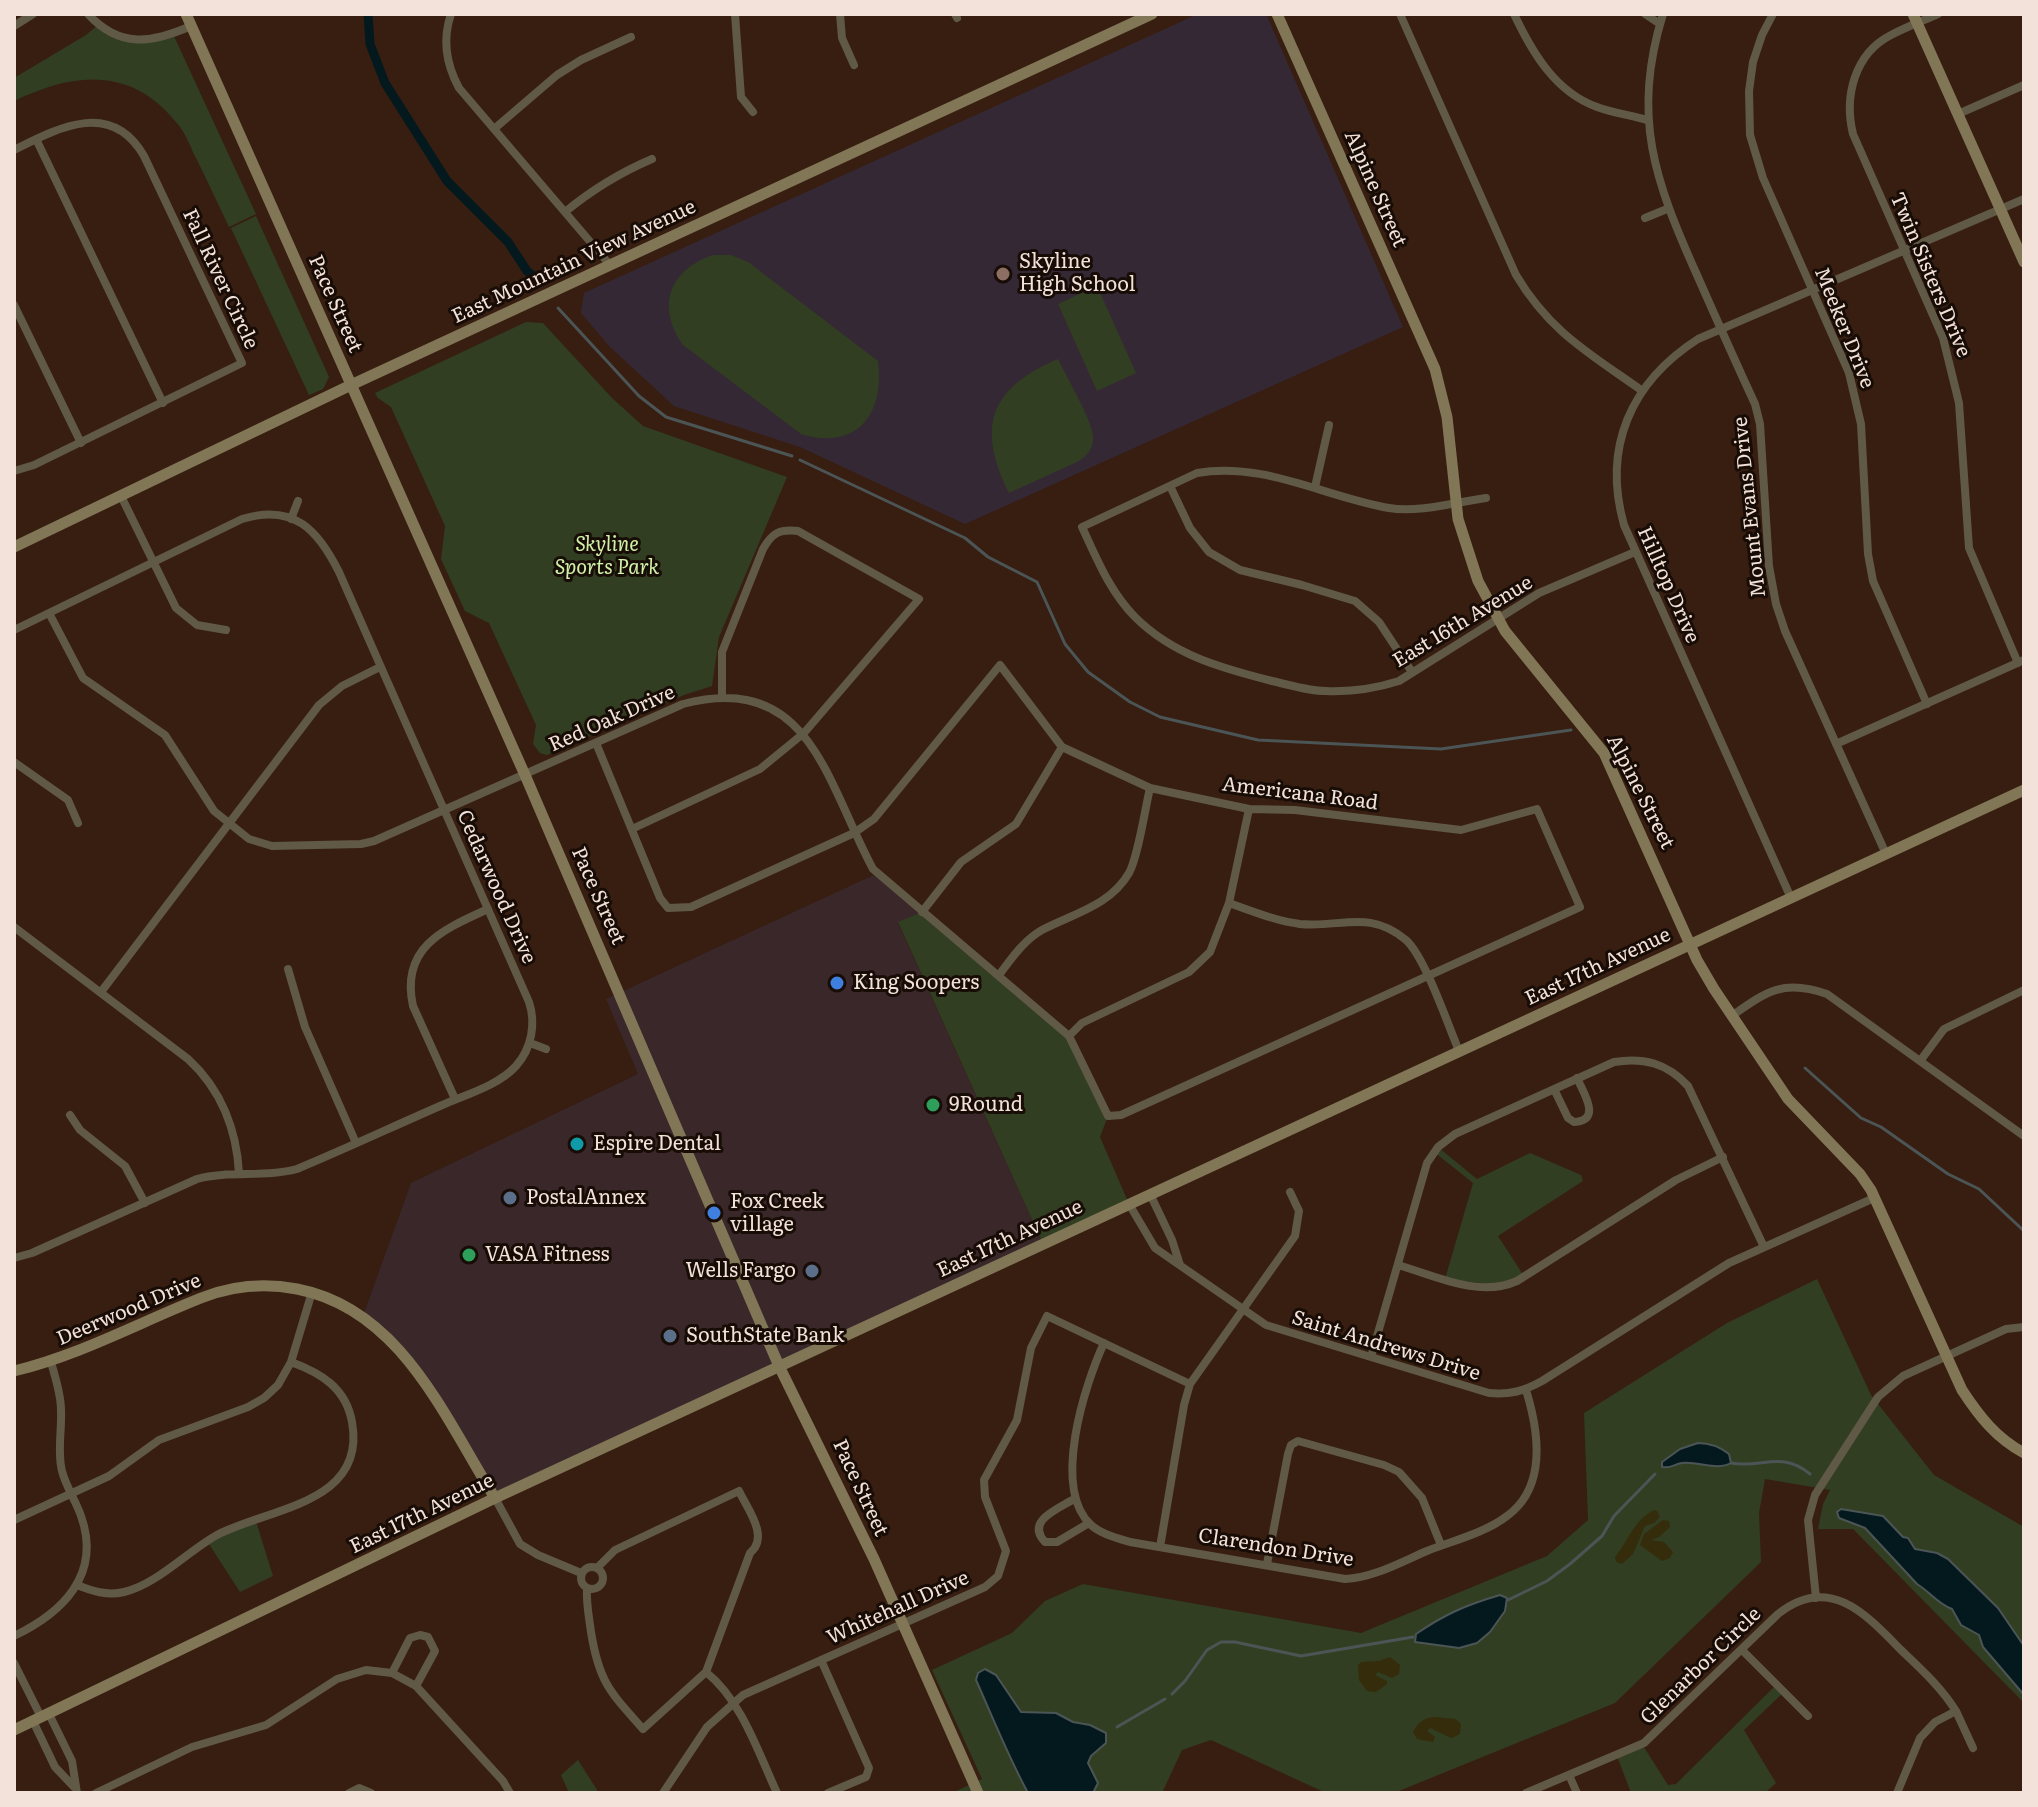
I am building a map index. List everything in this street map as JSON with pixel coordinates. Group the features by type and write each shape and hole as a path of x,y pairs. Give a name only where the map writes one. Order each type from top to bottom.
{"main road":[{"name":"Pace Street","path":"186,14 525,775 779,1366 903,1624 978,1793"},
{"name":"East Mountain View Avenue","path":"14,547 351,385 1152,14"},
{"name":"Alpine Street","path":"1277,14 1435,369 1447,417 1456,502 1467,553 1497,619 1604,753 1708,979 1788,1099 1860,1174 1874,1198 1962,1390 1981,1419 2002,1439 2024,1453"},
{"path":"1915,19 2024,262"},
{"name":"East 17th Avenue","path":"14,1730 495,1498 2024,790"},
{"name":"Deerwood Drive","path":"14,1371 51,1362 201,1298 228,1290 265,1286 312,1292 363,1316 408,1359 495,1498"}],"street":[{"path":"14,26 33,14"},
{"path":"88,14 110,32 136,40 160,38 191,26"},
{"path":"451,14 446,42 459,88 610,265"},
{"path":"735,14 741,97 753,112"},
{"path":"840,14 842,38 854,65"},
{"path":"1400,14 1529,298 1566,337 1641,390 1676,353 1698,339 2024,199"},
{"path":"1514,14 1529,47 1563,86 1596,107 1647,120"},
{"path":"1645,14 1660,24"},
{"name":"Mount Evans Drive","path":"1663,14 1652,55 1647,120 1651,152 1667,209 1755,404 1760,424 1769,566 1785,631 1886,854"},
{"name":"Meeker Drive","path":"1773,14 1753,62 1749,91 1750,135 1763,178 1849,373 1857,398 1868,554 1873,581 1927,704"},
{"name":"Twin Sisters Drive","path":"1938,14 1915,19 1866,56 1855,74 1848,104 1853,134 1943,338 1953,370 1961,420 1969,548 2021,662"},
{"path":"494,129 557,75 631,37"},
{"path":"1958,114 2024,85"},
{"name":"Fall River Circle","path":"14,150 65,126 81,122 105,125 125,135 144,156 242,363 81,443 14,471"},
{"path":"36,139 163,403"},
{"path":"565,212 616,175 652,159"},
{"path":"1645,218 1667,209"},
{"path":"14,305 81,443"},
{"name":"Hilltop Drive","path":"1641,390 1622,435 1617,491 1622,518 1791,898"},
{"path":"1315,487 1329,425"},
{"path":"1412,672 1379,622 1355,601 1240,570 1209,552 1190,528 1170,486 1197,473 1234,470 1315,487 1388,508 1405,509 1486,498"},
{"name":"East 16th Avenue","path":"1170,486 1082,527 1113,591 1135,617 1157,636 1206,663 1309,690 1329,692 1399,681 1539,593 1635,552"},
{"path":"121,496 170,598 183,615 201,627 226,630"},
{"path":"14,630 242,519 270,515 291,519 298,501"},
{"name":"Cedarwood Drive","path":"291,519 314,533 326,546 530,1005 530,1043"},
{"path":"632,829 760,769 804,733 919,599 798,531 783,530 772,534 763,549 722,652 722,696"},
{"name":"Red Oak Drive","path":"49,613 83,678 165,735 207,804 249,839 272,846 361,844 378,840 683,704 722,696 750,699 775,709 804,733 815,748 873,869 1069,1036 1108,1116 1121,1115 1428,975"},
{"path":"1836,744 2021,662"},
{"name":"Americana Road","path":"854,833 874,819 1000,665 1062,747 1150,788 1249,809 1295,810 1461,830 1537,809 1580,907 1428,975"},
{"path":"101,992 324,700 342,686 380,667"},
{"path":"596,743 660,898 668,908 681,909 854,833"},
{"path":"922,912 961,862 1016,824 1062,747"},
{"path":"14,762 68,800 78,823"},
{"path":"999,975 1025,943 1040,931 1089,909 1111,895 1130,872 1150,788"},
{"path":"1069,1036 1082,1023 1189,972 1210,952 1229,903 1249,809"},
{"path":"1229,903 1303,925 1355,920 1378,923 1408,941 1428,975 1459,1051"},
{"path":"455,1099 413,1006 413,973 419,955 435,935 488,909"},
{"path":"14,927 188,1059 210,1082 235,1136 239,1174"},
{"path":"288,969 305,1027 356,1143"},
{"path":"1733,1015 1763,994 1792,987 1810,988 1827,994 2024,1136"},
{"path":"1920,1061 1944,1029 2024,990"},
{"path":"15,1255 197,1179 292,1171 506,1075 519,1063 530,1043 546,1049"},
{"path":"1371,1357 1427,1163 1438,1147 1455,1134 1614,1062 1646,1060 1671,1070 1688,1086 1764,1247"},
{"path":"1554,1089 1568,1118 1574,1122 1583,1121 1591,1108 1577,1078"},
{"path":"70,1115 80,1130 125,1166 145,1203"},
{"path":"1398,1265 1476,1288 1504,1286 1517,1281 1676,1180 1723,1157"},
{"path":"1160,1547 1190,1384 1296,1232 1299,1211 1290,1192"},
{"path":"1150,1194 1180,1265"},
{"name":"Saint Andrews Drive","path":"1129,1204 1151,1243 1280,1332 1489,1393 1505,1394 1526,1390 1729,1263 1874,1198"},
{"path":"14,1520 109,1476 159,1440 256,1403 278,1385 291,1362 312,1292"},
{"name":"Whitehall Drive","path":"663,1793 707,1727 732,1703 753,1690 993,1581 1002,1568 1006,1551 985,1497 984,1480 1017,1420 1031,1348 1047,1316 1190,1384"},
{"path":"1973,1748 1956,1711 1943,1692 1863,1611 1842,1601 1816,1598 1808,1520 1815,1495 1878,1397 1888,1387 1903,1376 2006,1329 2024,1327"},
{"path":"1074,1499 1041,1520 1037,1529 1045,1542 1054,1543 1089,1523 1074,1499 1074,1453 1082,1400 1090,1372 1104,1343"},
{"path":"14,1636 52,1615 68,1599 77,1585 85,1559 81,1516 61,1468 61,1406 51,1362"},
{"path":"77,1585 106,1593 132,1590 216,1536 260,1516 312,1499 334,1484 344,1470 352,1448 350,1414 332,1383 313,1370 291,1362"},
{"name":"Clarendon Drive","path":"1089,1523 1113,1537 1160,1547 1345,1579 1357,1578 1505,1518 1518,1507 1528,1493 1535,1471 1533,1411 1526,1390"},
{"path":"1267,1564 1288,1454 1291,1445 1298,1441 1399,1472 1422,1498 1441,1545"},
{"path":"587,1588 595,1661 608,1689 643,1729 706,1672 750,1553 758,1542 758,1532 739,1491 615,1550 597,1568"},
{"path":"495,1498 515,1538 527,1549 581,1573"},
{"path":"586,1568 597,1568 602,1572 602,1583 598,1588 587,1588 582,1584 581,1573 586,1568"},
{"name":"Glenarbor Circle","path":"1526,1793 1644,1743 1785,1609 1816,1598"},
{"path":"392,1673 410,1638 420,1635 428,1637 434,1646 434,1653 416,1686"},
{"path":"1742,1650 1808,1716"},
{"path":"821,1660 869,1770 866,1777 828,1793"},
{"path":"14,1663 41,1717 72,1761 76,1790"},
{"path":"96,1793 192,1747 266,1725 344,1675 366,1670 392,1673 416,1686 495,1771 510,1793"},
{"path":"706,1672 716,1680 744,1721 777,1793"},
{"path":"1897,1793 1920,1738 1935,1722 1956,1711"},
{"path":"41,1717 55,1767 76,1790"},
{"path":"1569,1775 1577,1793"},
{"path":"349,1793 359,1788 371,1793"}],"shaded area":[{"name":"Skyline High School","path":"1198,14 1266,14 1403,327 965,524 800,447 674,406 610,347 581,313 584,293"},
{"name":"Fox Creek village","path":"878,873 922,912 898,923 1043,1244 495,1498 426,1386 363,1316 411,1183 638,1074 606,999"}],"green space":[{"path":"99,24 127,39 173,34 256,214 229,227 182,131 162,107 124,84 82,80 37,91 14,101 14,78"},
{"path":"256,216 329,377 323,389 309,395 231,228"},
{"path":"713,255 731,255 748,262 878,361 877,397 863,424 838,437 801,434 683,345 670,317 671,291 686,270"},
{"path":"1097,286 1136,373 1097,391 1058,304"},
{"name":"Skyline Sports Park","path":"526,322 543,323 612,398 643,426 787,477 719,637 712,686 684,695 547,755 540,753 533,744 536,725 489,623 465,611 441,559 445,526 391,407 375,393"},
{"path":"1058,359 1092,429 1091,448 1077,462 1009,493 993,448 992,429 996,412 1004,396 1017,383"},
{"path":"922,912 1069,1036 1108,1116 1100,1137 1129,1204 1043,1244 898,922"},
{"path":"1438,1147 1477,1179 1530,1153 1581,1175 1583,1181 1498,1236 1524,1276 1504,1286 1445,1279 1473,1183 1434,1152"},
{"path":"1817,1279 1871,1395 1934,1475 2024,1527 2024,1703 1853,1529 1818,1529 1823,1504 1830,1490 1765,1479 1759,1513 1761,1562 1615,1703 1394,1793 1326,1793 1211,1740 1182,1750 1162,1793 952,1793 982,1779 932,1670 1012,1633 1045,1601 1083,1584 1361,1633 1547,1556 1588,1520 1584,1413 1727,1323"},
{"path":"255,1518 273,1576 240,1592 207,1541"},
{"path":"1776,1685 1784,1692 1744,1730 1776,1783 1765,1793 1631,1793 1617,1756 1642,1744 1668,1785 1676,1784"},
{"path":"578,1760 599,1793 569,1793 561,1775"}],"sand":[{"path":"1654,1510 1660,1517 1645,1526 1633,1554 1622,1564 1616,1562 1615,1557 1636,1525"},
{"path":"1663,1520 1669,1521 1670,1527 1651,1540 1664,1542 1673,1552 1670,1558 1662,1561 1640,1545 1644,1534"},
{"path":"1390,1657 1400,1665 1399,1674 1392,1678 1378,1672 1375,1675 1387,1684 1376,1692 1367,1691 1359,1680 1358,1665"},
{"path":"1435,1717 1456,1719 1461,1724 1460,1734 1451,1738 1430,1728 1427,1731 1435,1737 1433,1742 1417,1739 1413,1732 1417,1726"}],"water":[{"path":"1698,1443 1722,1449 1729,1454 1731,1463 1720,1466 1682,1463 1662,1467 1662,1462 1680,1449"},
{"path":"1841,1509 1883,1516 1903,1537 1908,1538 1915,1549 1937,1553 1948,1559 1998,1608 2024,1646 2024,1695 1983,1647 1979,1635 1961,1625 1952,1609 1917,1584 1865,1528 1839,1518 1837,1512"},
{"path":"1500,1595 1507,1598 1505,1611 1490,1632 1477,1643 1459,1648 1415,1642 1416,1634 1437,1621 1466,1606"},
{"path":"985,1669 996,1675 1021,1712 1056,1713 1106,1733 1106,1743 1091,1756 1088,1763 1098,1783 1093,1793 1028,1793 976,1680 978,1673"}],"waterway":[{"path":"368,14 370,44 385,83 447,181 508,242 527,271 540,281"},
{"path":"558,308 639,396 666,417 792,456"},
{"path":"800,460 965,538 988,557 1037,582 1065,644 1088,672 1130,702 1160,717 1258,740 1441,749 1571,730"},
{"path":"1805,1068 1861,1118 1881,1127 1948,1174 1979,1189 2024,1231"},
{"path":"1731,1463 1790,1463 1810,1474"},
{"path":"1508,1600 1547,1581 1570,1564 1602,1536 1614,1516 1655,1474"},
{"path":"1172,1694 1207,1650 1221,1642 1235,1642 1301,1656 1413,1637"},
{"path":"1117,1727 1165,1699"}],"place":[{"name":"Skyline High School","path":"1003,274"},
{"name":"King Soopers","path":"837,983"},
{"name":"9Round","path":"933,1105"},
{"name":"Espire Dental","path":"577,1144"},
{"name":"PostalAnnex","path":"510,1198"},
{"name":"Fox Creek village","path":"714,1213"},
{"name":"VASA Fitness","path":"469,1255"},
{"name":"Wells Fargo","path":"812,1271"},
{"name":"SouthState Bank","path":"670,1336"}]}
